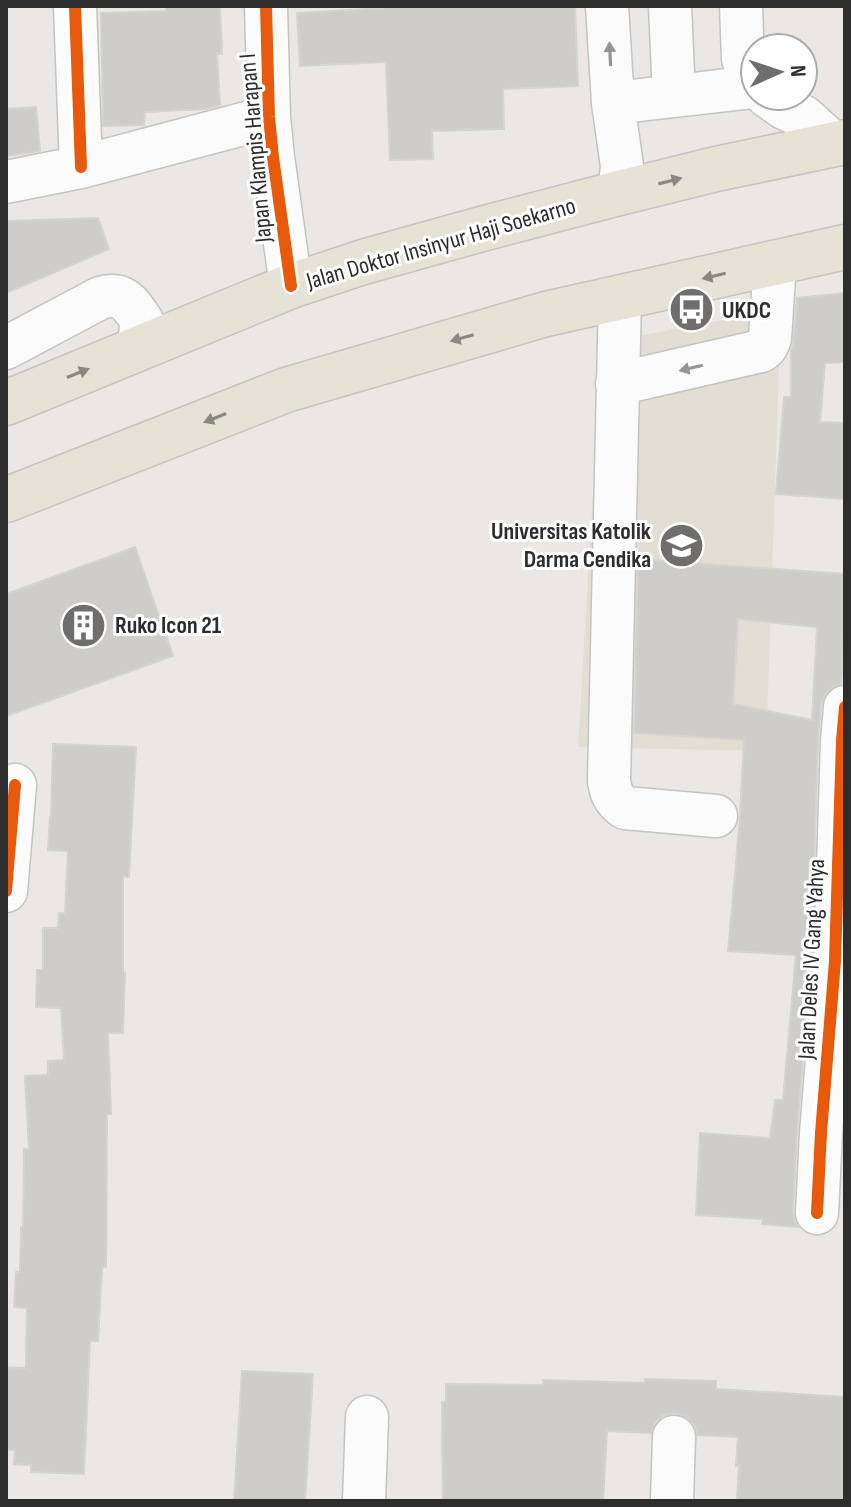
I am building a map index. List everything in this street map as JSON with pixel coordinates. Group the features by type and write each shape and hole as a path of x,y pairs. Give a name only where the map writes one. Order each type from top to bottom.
{"main road":[{"name":"Jalan Doktor Insinyur Haji Soekarno","path":"8,397 138,349 291,286 377,258 619,193 840,143"},
{"path":"6,500 286,390 546,314 845,247"}],"street":[{"path":"75,6 81,167"},
{"name":"Japan Klampis Harapan I","path":"266,6 269,117 291,286"},
{"path":"607,6 613,103 622,166 619,193"},
{"path":"670,6 674,96"},
{"path":"741,6 742,32"},
{"path":"613,103 739,91"},
{"path":"793,112 840,143"},
{"path":"6,182 81,167 269,117"},
{"path":"617,384 761,351 770,339 775,262"},
{"path":"6,348 110,295 125,300 142,321 138,349"},
{"path":"620,297 610,792 625,808 716,816"},
{"name":"Jalan Deles IV Gang Yahya","path":"817,1213 835,961 845,707"},
{"path":"6,891 15,785"},
{"path":"364,1501 367,1417"},
{"path":"672,1501 674,1437"}],"shaded area":[{"name":"Universitas Katolik Darma Cendika","path":"781,309 766,751 578,747 602,343"}],"building":[{"path":"166,6 220,6 222,54 217,54 220,105 206,109 145,112 144,125 103,126 101,13 166,11"},
{"path":"384,6 575,6 578,86 503,89 504,129 432,131 433,159 390,160 386,62 300,66 297,13"},
{"path":"36,107 40,151 6,156 6,109"},
{"path":"98,218 109,249 6,293 6,221"},
{"path":"845,293 845,362 825,363 820,422 845,423 845,499 776,494 784,397 791,397 791,351 797,298"},
{"name":"Ruko Icon 21","path":"135,547 173,656 6,716 6,594"},
{"path":"638,559 845,574 841,684 825,694 818,739 811,960 793,1212 798,1227 762,1224 763,1219 696,1215 700,1133 770,1138 775,1100 783,1100 796,955 728,951 744,740 634,733","holes":["738,619 817,627 812,720 733,704"]},
{"path":"53,744 136,747 129,877 123,876 123,1033 108,1033 111,1114 107,1114 106,1267 102,1267 98,1341 90,1341 84,1474 31,1472 31,1465 14,1464 15,1450 6,1449 6,1367 26,1368 27,1308 14,1307 23,1227 24,1149 29,1149 25,1076 48,1075 48,1061 64,1060 61,1008 36,1007 37,970 43,970 43,928 58,928 59,913 65,913 68,851 48,850"},
{"path":"242,1371 313,1374 305,1501 234,1501"},
{"path":"645,1379 716,1381 716,1389 845,1397 845,1501 737,1501 738,1437 697,1435 695,1425 687,1417 674,1413 662,1416 651,1433 607,1431 603,1501 443,1501 442,1402 446,1402 446,1384 543,1385 543,1380 645,1383"}],"cycle path":[{"path":"75,6 81,167"},
{"path":"266,6 269,117 291,286"},
{"path":"817,1213 835,961 845,707"},
{"path":"6,891 15,785"}],"place":[{"name":"UKDC","path":"691,310"},
{"name":"Universitas Katolik Darma Cendika","path":"682,545"},
{"name":"Ruko Icon 21","path":"84,625"}]}
